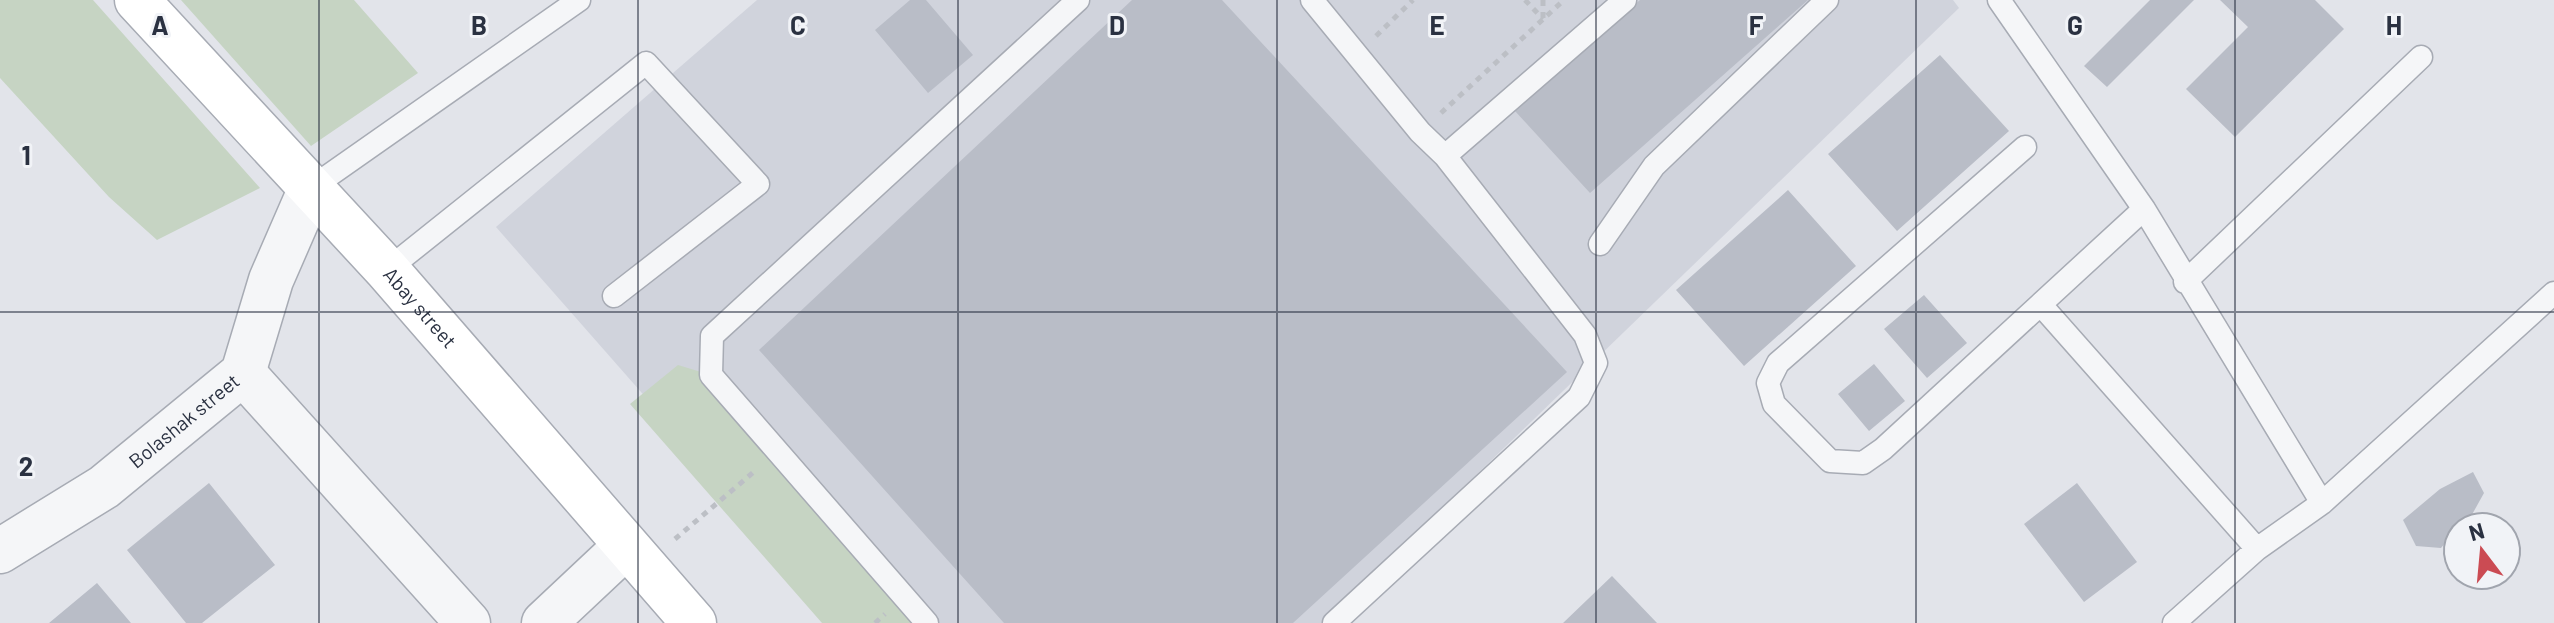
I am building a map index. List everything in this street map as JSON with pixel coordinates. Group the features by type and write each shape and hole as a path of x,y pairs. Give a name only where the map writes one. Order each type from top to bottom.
{"main road":[{"name":"Abay street","path":"137,0 387,270 694,623"}],"street":[{"name":"Bolashak street","path":"0,551 104,487 243,373 271,280 311,188"},
{"path":"243,373 468,623"},
{"path":"544,623 635,556"}],"lane":[{"path":"311,188 579,0"},
{"path":"927,623 711,375 712,336 1078,0"},
{"path":"1312,0 1420,132 1445,156 1585,335 1596,363 1579,397 1334,623"},
{"path":"1445,156 1625,0"},
{"path":"1600,244 1654,166 1827,0"},
{"path":"1999,0 2144,209 2185,282 2322,503"},
{"path":"2185,282 2421,57"},
{"path":"387,270 646,63 758,184 614,296"},
{"path":"2025,147 1778,363 1768,383 1774,404 1830,461 1863,463 1883,449 2144,209"},
{"path":"2174,623 2257,549 2322,503 2554,293"},
{"path":"2041,305 2257,549"}],"path":[{"path":"1357,55 1413,0"},
{"path":"1525,0 1543,19"},
{"path":"1543,0 1543,19"},
{"path":"1420,132 1564,0"},
{"path":"635,556 778,452"}],"shaded area":[{"path":"757,0 1953,0 1959,8 1323,623 844,623 496,227"}],"green space":[{"path":"0,0 93,0 260,188 157,240 109,197 0,78"},
{"path":"181,0 354,0 418,73 311,146"},
{"path":"678,365 711,375 927,623 822,623 630,404"}],"building":[{"path":"910,0 926,0 973,55 928,93 875,30"},
{"path":"1132,0 1222,0 1567,372 1293,623 1004,623 759,350"},
{"path":"1640,0 1808,0 1590,193 1515,111"},
{"path":"2150,0 2194,0 2107,87 2084,66"},
{"path":"2220,0 2315,0 2344,29 2235,137 2186,89 2248,27"},
{"path":"1940,55 2009,131 1897,231 1828,154"},
{"path":"1788,190 1856,266 1744,366 1676,290"},
{"path":"1924,295 1967,343 1927,378 1884,329"},
{"path":"1874,364 1905,401 1869,431 1838,394"},
{"path":"2473,472 2484,493 2474,511 2442,511 2441,548 2416,546 2403,520 2440,489"},
{"path":"209,483 275,565 202,623 186,623 127,550"},
{"path":"2077,483 2137,562 2084,602 2024,524"},
{"path":"1612,576 1657,623 1563,623"},
{"path":"97,583 131,623 49,623"}]}
